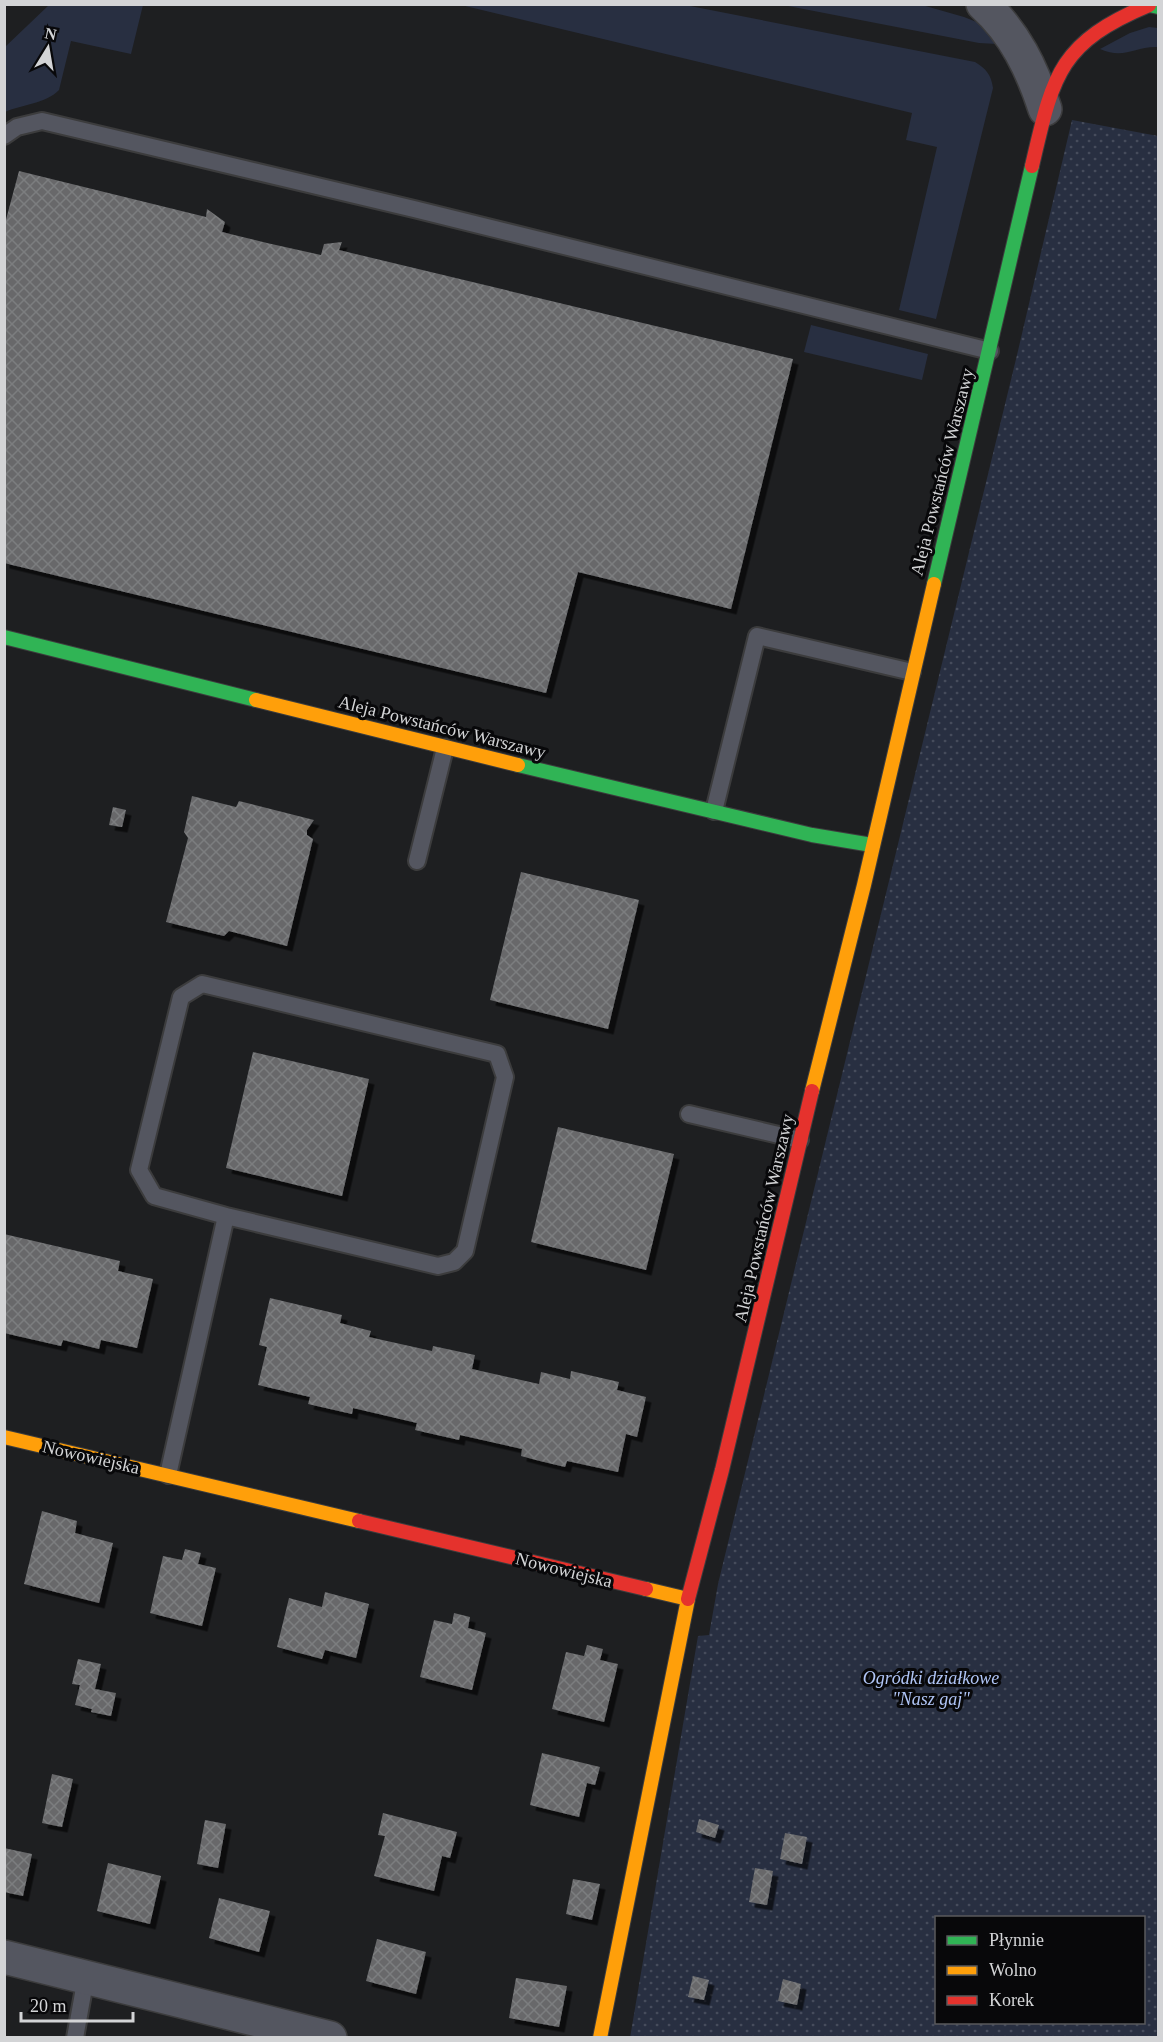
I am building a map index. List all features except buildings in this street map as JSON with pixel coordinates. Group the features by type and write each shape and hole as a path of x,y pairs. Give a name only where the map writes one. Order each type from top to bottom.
{"street":[{"path":"983,4 1014,39 1036,81 1045,109"},
{"path":"1147,5 1158,7"},
{"name":"Aleja Powstańców Warszawy","path":"688,1599 747,1369 800,1140 864,885 1045,109 1056,78 1083,43 1113,20 1147,5"},
{"name":"Aleja Powstańców Warszawy","path":"4,637 445,748 812,835 872,844"},
{"name":"Nowowiejska","path":"4,1437 688,1599"},
{"path":"600,2037 673,1662 688,1599"},
{"path":"4,1957 330,2037"}],"lane":[{"path":"4,136 17,127 42,121 404,206 990,351"},
{"path":"714,811 757,636 912,672"},
{"path":"417,861 445,748"},
{"path":"202,984 497,1054 505,1077 465,1251 454,1262 438,1266 226,1216 154,1196 139,1170 181,996 202,984"},
{"path":"689,1114 800,1140"},
{"path":"168,1475 226,1216"},
{"path":"75,2037 86,1977"}],"green space":[{"path":"49,5 143,5 131,54 71,41 59,90 41,101 5,112 5,47"},
{"path":"461,5 685,5 975,62 987,72 993,88 936,319 899,310 937,147 906,140 912,113"},
{"path":"783,5 922,5 979,23 990,33 997,44 979,43"},
{"path":"1149,27 1158,28 1158,47 1123,53 1100,49 1130,33"},
{"name":"Ogródki działkowe \"Nasz gaj\"","path":"1072,120 1158,136 1158,2037 630,2038 698,1636 709,1635 718,1584"},
{"path":"811,325 928,354 922,380 804,352"}],"traffic: fast":[{"path":"1145,4 1158,7"},
{"path":"934,584 1032,166"},
{"path":"4,637 256,700"},
{"path":"518,765 812,835 872,845"}],"traffic: slow":[{"path":"812,1091 864,885 934,584"},
{"path":"256,700 518,765"},
{"path":"4,1437 359,1521"},
{"path":"600,2038 688,1599 646,1589"}],"traffic: jam":[{"path":"1032,166 1046,108 1064,66 1095,34 1119,19 1149,5"},
{"path":"688,1599 722,1470 812,1091"},
{"path":"359,1521 646,1589"}]}
